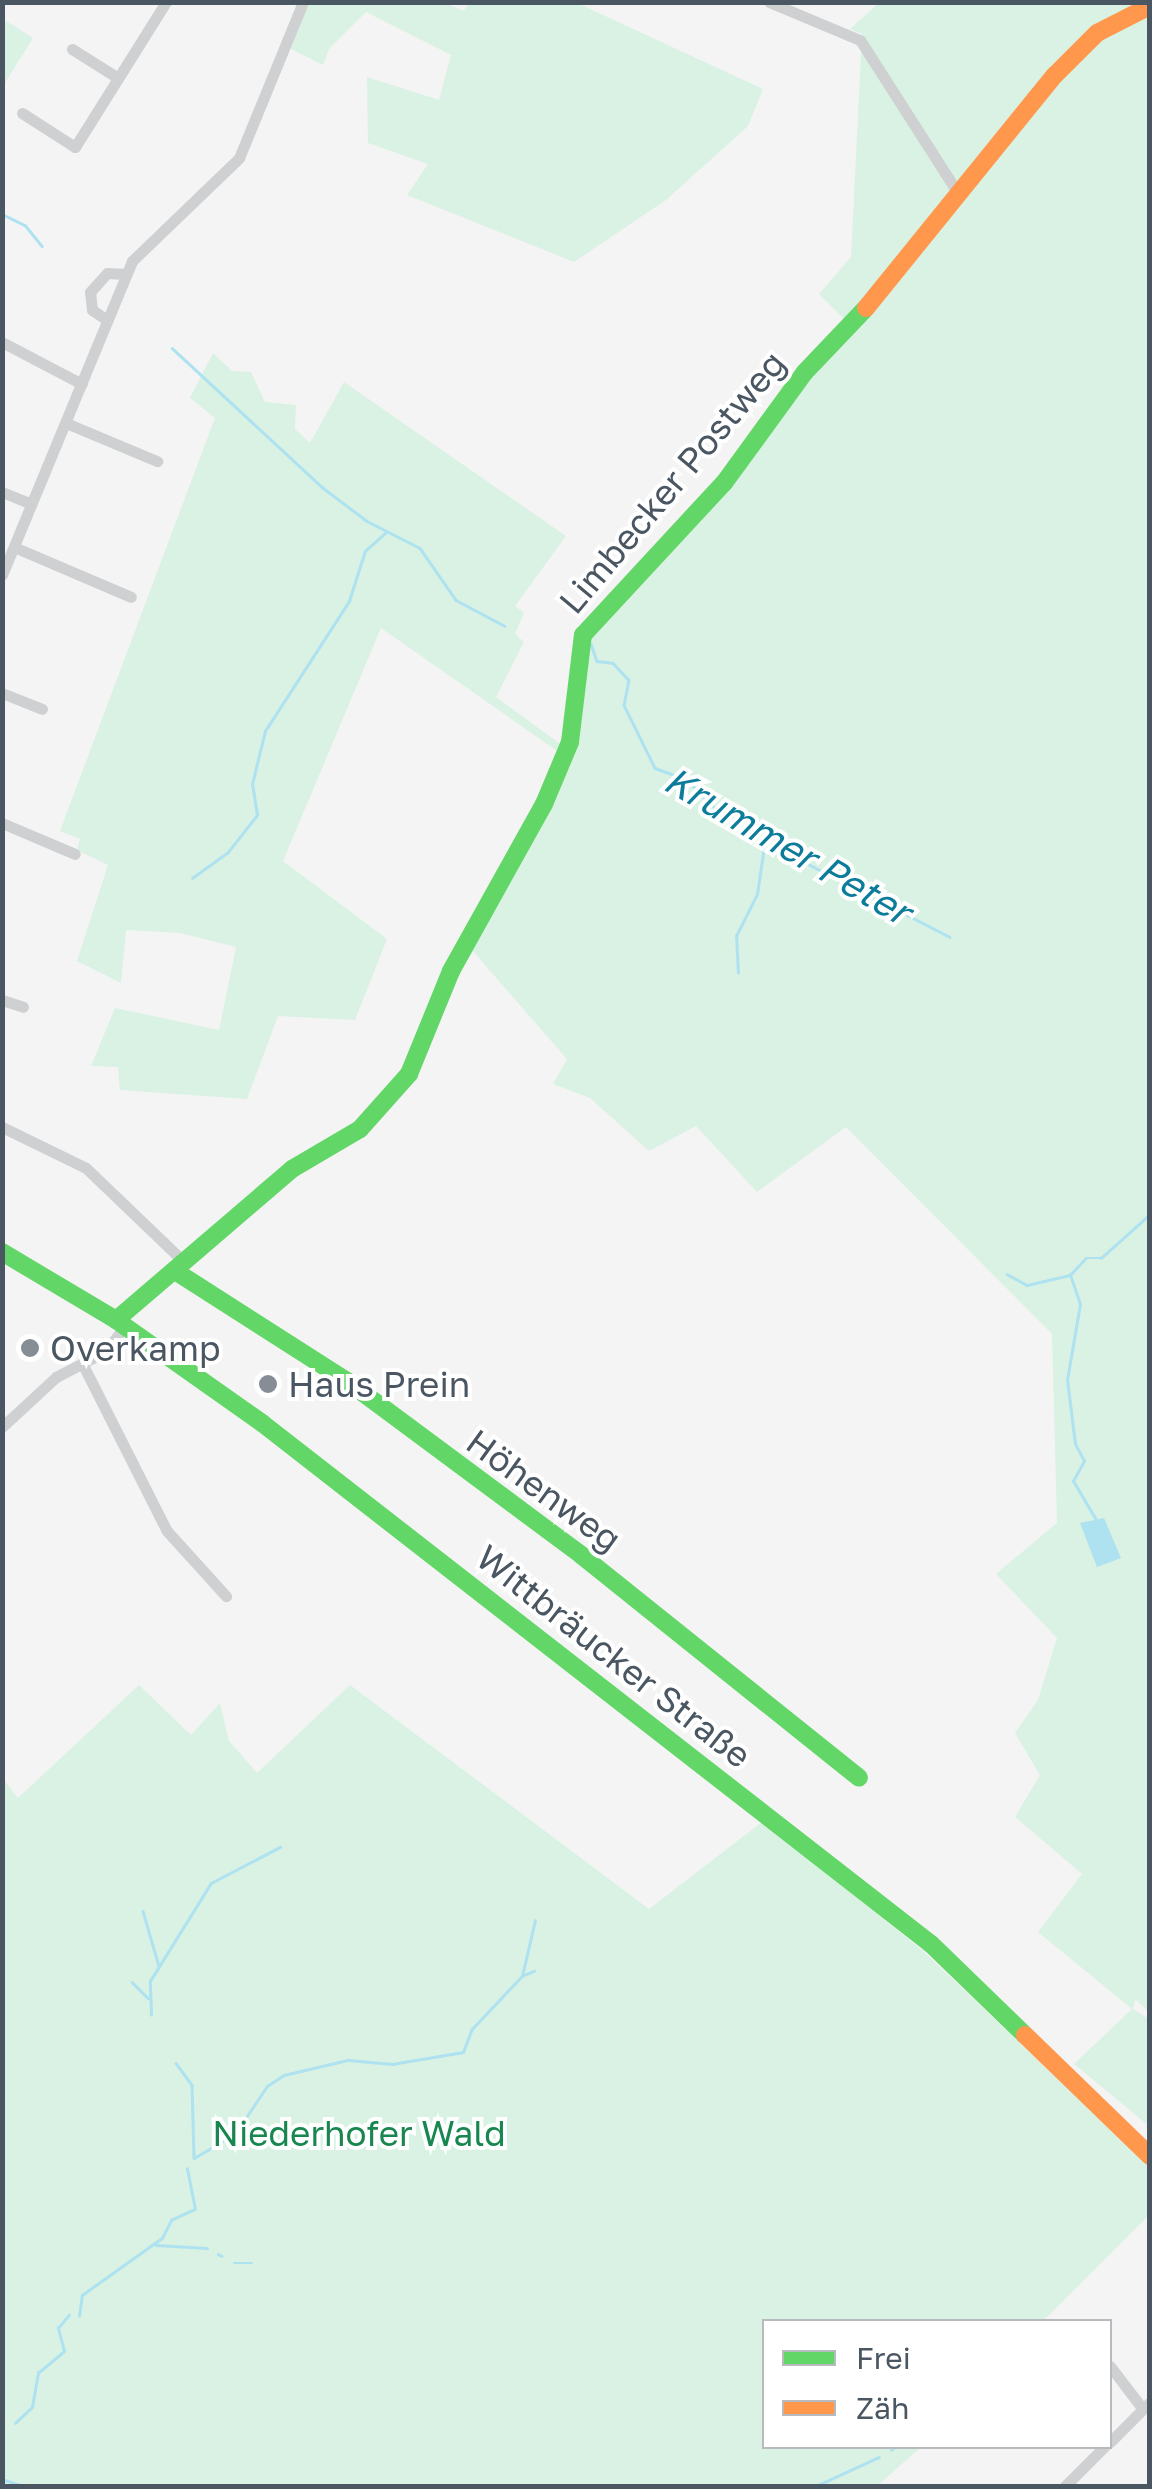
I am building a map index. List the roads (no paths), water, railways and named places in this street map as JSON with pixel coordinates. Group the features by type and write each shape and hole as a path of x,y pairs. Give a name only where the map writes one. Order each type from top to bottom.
{"street":[{"path":"2,575 126,274 239,158 303,2"},
{"path":"769,2 860,40 958,195"},
{"path":"22,113 75,147 162,4"},
{"name":"Limbecker Postweg","path":"121,1323 280,1179 360,1129 398,1090 570,742 583,635 626,580 724,483 805,372 1080,49 1107,26 1150,6"},
{"path":"72,49 118,78"},
{"path":"107,320 92,310 90,292 107,273 126,274"},
{"path":"2,342 82,384"},
{"path":"66,423 157,461"},
{"path":"2,492 31,504"},
{"path":"14,547 131,597"},
{"path":"2,693 42,709"},
{"path":"2,822 74,854"},
{"path":"2,1000 22,1007"},
{"path":"2,1127 86,1168 182,1269"},
{"name":"Wittbräucker Straße","path":"2,1252 121,1323 262,1424 930,1944 1150,2156"},
{"name":"Höhenweg","path":"182,1269 336,1372 581,1556 859,1778"},
{"path":"2,1428 56,1377 106,1351 121,1323"},
{"path":"82,1362 167,1532 226,1596"},
{"path":"1112,2368 1146,2405 1112,2439"},
{"path":"1065,2486 1102,2449"}],"water":[{"path":"1104,1518 1121,1558 1097,1567 1080,1523"}],"waterway":[{"name":"Krummer Peter","path":"2,214 25,225 42,246"},
{"name":"Krummer Peter","path":"172,348 322,487 367,521 420,548 456,600 505,626"},
{"path":"192,878 228,852 257,815 252,784 265,731 349,601 365,551 385,533"},
{"name":"Krummer Peter","path":"591,644 597,661 613,663 629,680 624,705 655,768 686,779 721,814 746,819 810,865 950,937"},
{"path":"738,973 736,936 757,894 765,840"},
{"path":"1096,1520 1073,1481 1084,1461 1075,1444 1067,1380 1080,1304 1070,1275 1086,1258 1101,1258 1150,1214"},
{"path":"1007,1274 1027,1285 1070,1275"},
{"path":"151,2015 150,1981 211,1883 280,1847"},
{"path":"143,1911 159,1966"},
{"path":"176,2063 192,2085 194,2158 235,2134 267,2086 284,2075 348,2060 392,2064 463,2052 472,2029 522,1976 535,1920"},
{"path":"522,1976 534,1971"},
{"path":"132,1982 148,1998"},
{"path":"79,2316 82,2295 162,2238 171,2220 195,2209 187,2169"},
{"path":"156,2245 207,2248"},
{"path":"218,2254 222,2256"},
{"path":"234,2263 252,2263"},
{"path":"15,2423 32,2407 38,2373 64,2351 58,2328 69,2315"},
{"path":"816,2486 879,2457"},
{"path":"5,2480 24,2486"}],"place":[{"name":"Overkamp","path":"30,1348"},
{"name":"Haus Prein","path":"268,1384"}],"park label":[{"name":"Niederhofer Wald","path":"359,2133"}]}
